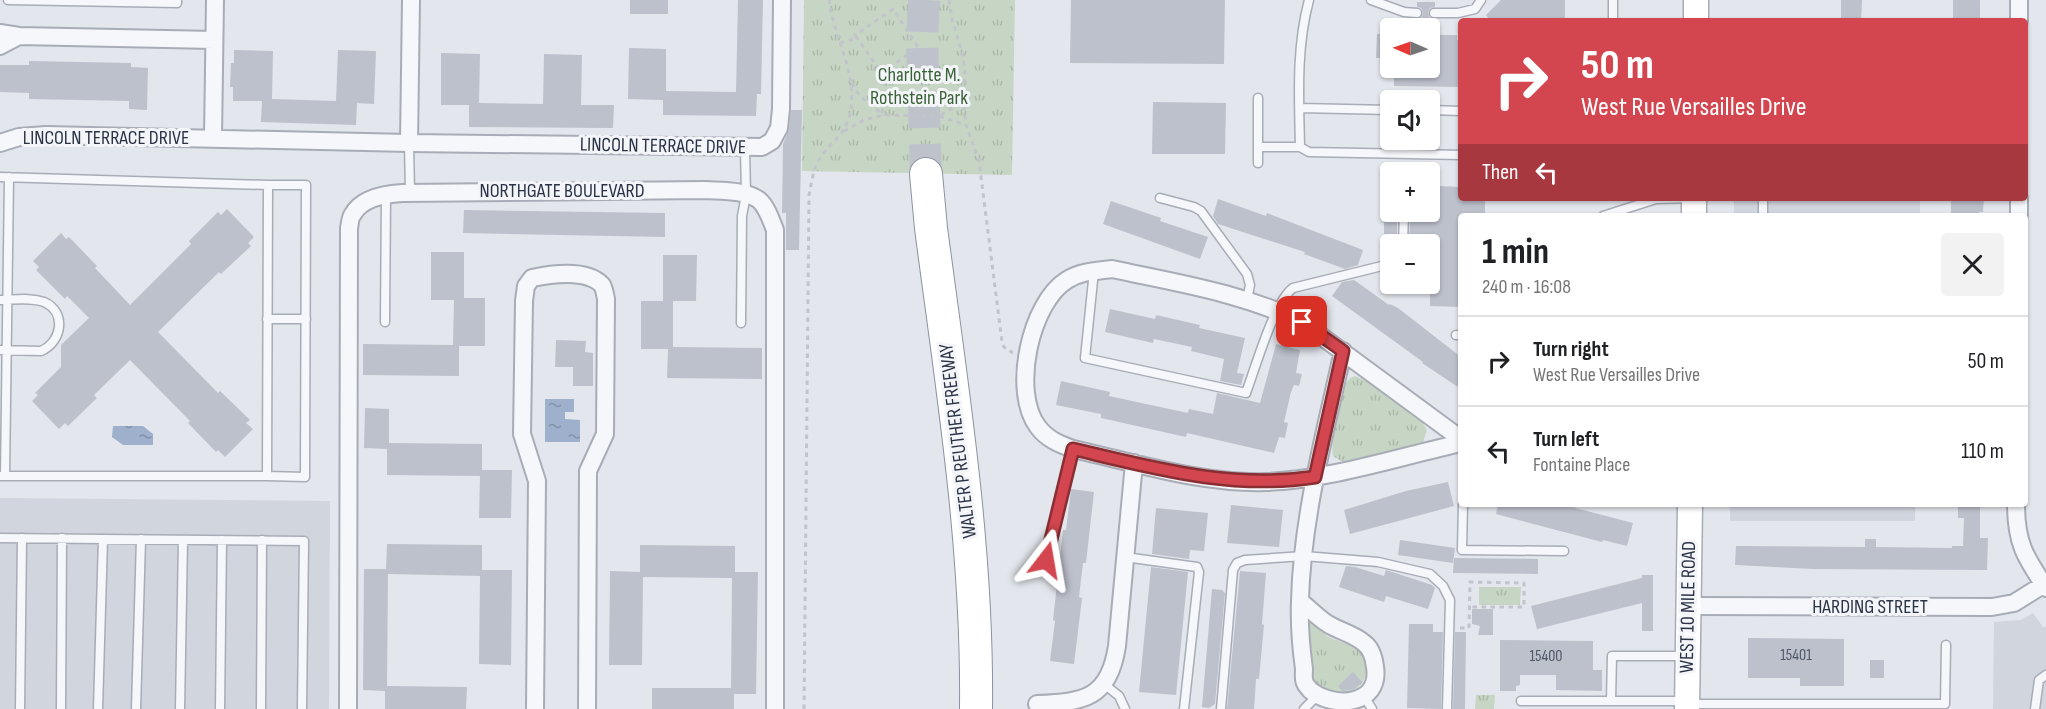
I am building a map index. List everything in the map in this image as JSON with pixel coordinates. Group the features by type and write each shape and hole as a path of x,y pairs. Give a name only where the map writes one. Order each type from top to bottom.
{"highway":[{"name":"WALTER P REUTHER FREEWAY","path":"926,174 972,558 976,709"}],"main road":[{"path":"1696,0 1696,18"},
{"name":"WEST 10 MILE ROAD","path":"1687,705 1690,507"}],"street":[{"name":"LINCOLN TERRACE DRIVE","path":"213,138 215,0"},
{"path":"409,143 411,0"},
{"name":"LINCOLN TERRACE DRIVE","path":"0,143 18,136 46,135 409,143 762,147 772,141 779,128 782,0"},
{"path":"2019,0 2019,18"},
{"path":"0,33 19,36 214,40"},
{"path":"0,46 19,36"},
{"name":"NORTHGATE BOULEVARD","path":"348,709 349,228 353,213 366,202 386,194 706,190 746,195"},
{"path":"746,195 758,200 766,209 775,230 775,709"},
{"path":"1458,439 1302,322 1277,310 1247,300 1112,269 1082,273 1067,280 1043,304 1036,320 1024,385 1025,398 1037,426 1057,443 1073,449 1196,477 1266,482 1315,477 1458,442"},
{"path":"535,709 537,481 522,434 524,301 526,286 531,278 550,275 588,276 603,286 606,299 605,434 588,471 587,709"},
{"path":"1300,601 1328,624 1365,643 1374,657 1376,672 1369,703 1328,704 1316,697 1305,683 1300,634 1300,601 1304,556 1315,477 1343,351"},
{"path":"1037,707 1071,703 1091,695 1104,684 1110,674 1114,662 1134,463"},
{"path":"2016,507 2020,544 2028,561 2045,585"},
{"name":"HARDING STREET","path":"1688,606 1992,607 2014,603 2045,585"}],"lane":[{"path":"8,0 177,3 177,0"},
{"path":"1300,147 1301,34 1309,0"},
{"path":"1371,0 1404,12 1417,13"},
{"path":"1434,13 1458,13 1475,9 1481,0"},
{"path":"1613,0 1613,18"},
{"path":"1258,98 1258,163"},
{"path":"1299,108 1380,110"},
{"path":"1440,110 1458,111"},
{"path":"409,143 410,193"},
{"path":"1258,147 1300,147 1309,152 1458,155"},
{"path":"741,323 742,216 746,195 745,148"},
{"path":"4,177 268,185 306,185 305,477 2,476 4,177"},
{"path":"267,476 268,185"},
{"path":"385,322 386,194"},
{"path":"1160,198 1201,211 1247,274 1250,285 1247,300"},
{"path":"1612,213 1650,201"},
{"path":"1094,271 1085,358 1246,393 1284,296 1293,288 1380,266"},
{"path":"4,300 34,299 46,303 58,315 59,327 56,338 46,349 41,351 4,350"},
{"path":"267,319 306,319"},
{"path":"1046,560 1073,449"},
{"path":"1463,507 1462,550 1564,551"},
{"path":"0,538 304,541 302,709"},
{"path":"20,709 22,538"},
{"path":"61,709 62,538"},
{"path":"98,709 103,539"},
{"path":"136,709 141,539"},
{"path":"180,709 183,540"},
{"path":"220,709 222,540"},
{"path":"261,709 262,540"},
{"path":"1221,709 1233,570 1237,563 1245,560 1304,556 1378,562 1430,574 1443,586 1450,600 1447,709"},
{"path":"1125,557 1197,567 1199,572 1184,709"},
{"path":"1521,702 1611,701 1687,705 1945,704 1946,645"},
{"path":"1611,701 1612,656 1688,656"},
{"path":"2036,709 2039,680 2046,675"},
{"path":"1104,684 1119,696 1125,709"},
{"path":"1304,709 1316,697"}],"path":[{"path":"804,709 810,195 818,162 843,132 849,118 852,97 829,0"},
{"path":"949,0 963,56 966,125 979,161 1002,342 1004,347 1013,354 1029,351"},
{"path":"893,9 918,47 882,73 857,38 855,35 893,9"},
{"path":"840,43 857,38"},
{"path":"883,114 886,70"},
{"path":"850,81 858,95 883,114"},
{"path":"939,116 959,105 964,97"},
{"path":"843,132 864,120 883,114 939,116 966,125"},
{"path":"1449,628 1469,628 1470,582 1524,583 1524,607 1470,607"}],"shaded area":[{"path":"1734,201 1920,201 1920,213 1734,213"},
{"path":"0,498 330,501 329,709 0,709"},
{"path":"1730,507 1915,507 1915,521 1730,521"},
{"path":"2033,613 2043,627 2046,627 2046,709 1993,709 1994,622 2021,620"}],"green space":[{"name":"Charlotte M. Rothstein Park","path":"804,0 1015,0 1012,175 802,171"},
{"path":"1355,376 1365,380 1421,420 1427,430 1423,442 1351,461 1341,461 1333,456 1334,432 1343,392 1350,378"},
{"path":"1479,587 1521,587 1520,605 1479,605"},
{"path":"1308,620 1327,636 1354,647 1365,660 1367,667 1363,681 1346,697 1316,687 1311,676"},
{"path":"1476,695 1495,695 1494,709 1475,709"}],"water":[{"path":"545,399 574,399 574,412 565,412 565,419 580,420 580,442 545,442"},
{"path":"113,426 143,426 153,434 153,445 123,445 112,437"}],"building":[{"path":"630,0 668,0 668,14 630,14"},
{"path":"738,0 763,0 761,94 757,94 756,116 663,115 663,100 628,99 629,48 666,49 666,91 736,92"},
{"path":"1071,0 1225,0 1224,64 1070,63"},
{"path":"1501,0 1565,0 1565,18 1488,18 1486,15"},
{"path":"1841,0 1862,0 1861,18 1841,18"},
{"path":"1953,0 1980,0 1980,18 1953,18"},
{"path":"1417,2 1435,2 1435,7 1430,8 1428,12 1432,18 1420,18 1423,13 1421,8 1417,7"},
{"path":"1377,34 1380,34 1380,58 1376,58"},
{"path":"1440,35 1457,35 1458,87 1394,86 1394,78 1440,78"},
{"path":"234,50 273,51 272,99 336,101 338,50 376,51 374,104 357,103 356,125 261,122 262,101 233,101 233,87 230,87"},
{"path":"441,53 480,54 479,103 543,104 544,54 582,55 581,105 614,105 613,128 469,127 469,105 441,105"},
{"path":"29,61 131,63 131,67 148,68 147,110 129,109 129,101 29,99 29,93 0,92 0,65 29,65"},
{"path":"1153,102 1226,103 1225,154 1152,154"},
{"path":"791,110 802,110 799,250 786,250 786,213 782,213 783,144 789,130"},
{"path":"1440,186 1458,187 1458,201 1485,201 1485,213 1458,213 1458,307 1430,306 1430,294 1440,294 1440,234 1409,234 1410,222 1440,222"},
{"path":"1218,199 1266,216 1267,213 1363,250 1358,265 1345,269 1304,254 1305,252 1218,224 1213,216"},
{"path":"1111,201 1208,237 1200,259 1103,224"},
{"path":"1951,201 1984,201 1983,212 1951,213"},
{"path":"227,209 254,237 248,243 251,246 221,274 219,272 158,332 218,393 220,391 250,420 246,423 253,429 225,457 218,450 216,452 188,423 190,421 130,360 94,395 97,398 68,426 65,423 59,429 32,401 38,395 35,393 61,367 61,345 89,318 67,296 65,299 36,270 39,267 33,261 61,233 66,239 69,237 97,266 95,268 130,305 191,244 189,241 218,212 221,215"},
{"path":"464,210 665,213 665,237 463,233"},
{"path":"1384,222 1397,222 1397,234 1384,234"},
{"path":"431,252 464,252 464,298 485,298 485,346 459,346 459,376 363,375 363,344 453,345 454,300 431,300"},
{"path":"663,255 697,255 696,301 663,301"},
{"path":"1354,280 1389,305 1398,308 1458,355 1458,387 1332,296 1342,282"},
{"path":"641,301 673,301 673,347 762,348 762,379 667,378 668,349 641,349"},
{"path":"1110,309 1155,319 1156,315 1200,325 1199,328 1245,338 1237,373 1244,374 1241,385 1220,381 1224,359 1191,351 1192,347 1154,339 1153,343 1105,332"},
{"path":"556,340 586,341 585,352 593,353 593,386 573,386 573,367 555,367"},
{"path":"1276,344 1300,350 1296,373 1302,374 1299,386 1294,385 1291,392 1284,422 1288,423 1285,438 1279,437 1274,453 1187,433 1186,437 1101,418 1101,414 1056,405 1061,381 1110,392 1109,396 1188,413 1189,409 1213,414 1217,393 1260,403"},
{"path":"365,408 389,409 389,443 482,444 482,470 512,470 511,518 479,518 480,476 387,475 387,449 364,448"},
{"path":"1448,482 1454,506 1350,534 1344,510 1406,491"},
{"path":"1071,489 1094,492 1086,563 1083,563 1079,597 1082,598 1074,664 1050,661 1063,530 1066,530"},
{"path":"1231,505 1283,510 1279,547 1227,543"},
{"path":"1497,507 1572,507 1633,523 1627,546 1603,540 1602,542 1496,514"},
{"path":"1958,507 1980,507 1980,538 1988,538 1987,570 1813,569 1735,565 1736,546 1865,547 1865,539 1876,539 1876,547 1952,548 1952,546 1963,546 1964,518 1958,518"},
{"path":"1156,508 1208,513 1204,551 1190,550 1189,559 1152,554"},
{"path":"1400,540 1455,548 1453,563 1398,555"},
{"path":"387,544 482,545 482,570 512,570 511,665 479,664 480,576 388,574 387,686 467,687 466,709 385,709 385,691 363,690 364,569 386,569"},
{"path":"640,545 735,546 735,572 758,572 756,694 734,694 734,709 652,709 652,688 731,688 732,578 643,577 642,665 609,665 610,571 640,572"},
{"path":"1454,558 1538,559 1538,574 1453,573"},
{"path":"1346,566 1384,576 1386,570 1432,585 1435,588 1428,609 1386,596 1384,602 1339,587"},
{"path":"1151,567 1188,572 1176,695 1139,692"},
{"path":"1240,571 1266,573 1262,624 1264,625 1254,709 1227,709"},
{"path":"1642,575 1653,575 1653,631 1642,631 1642,603 1537,629 1531,606 1642,578"},
{"path":"1212,589 1222,590 1225,593 1215,704 1209,708 1202,707"},
{"path":"1472,609 1493,609 1493,635 1478,635 1480,626 1472,624"},
{"path":"1409,624 1433,624 1433,632 1443,632 1441,709 1407,708"},
{"path":"1455,632 1466,632 1465,709 1453,709"},
{"path":"1748,638 1844,639 1844,686 1800,686 1800,678 1748,678"},
{"path":"1500,640 1593,641 1593,670 1602,670 1602,691 1556,690 1556,675 1520,675 1520,685 1516,686 1516,691 1500,691"},
{"path":"1870,660 1884,660 1884,678 1870,678"},
{"path":"1353,672 1362,682 1354,689 1342,691 1338,686"}],"tunnel":[{"path":"924,0 922,41 926,174"}],"route":[{"path":"1046,560 1073,449 1196,477 1221,480 1266,482 1315,477 1343,351 1302,322"}]}
